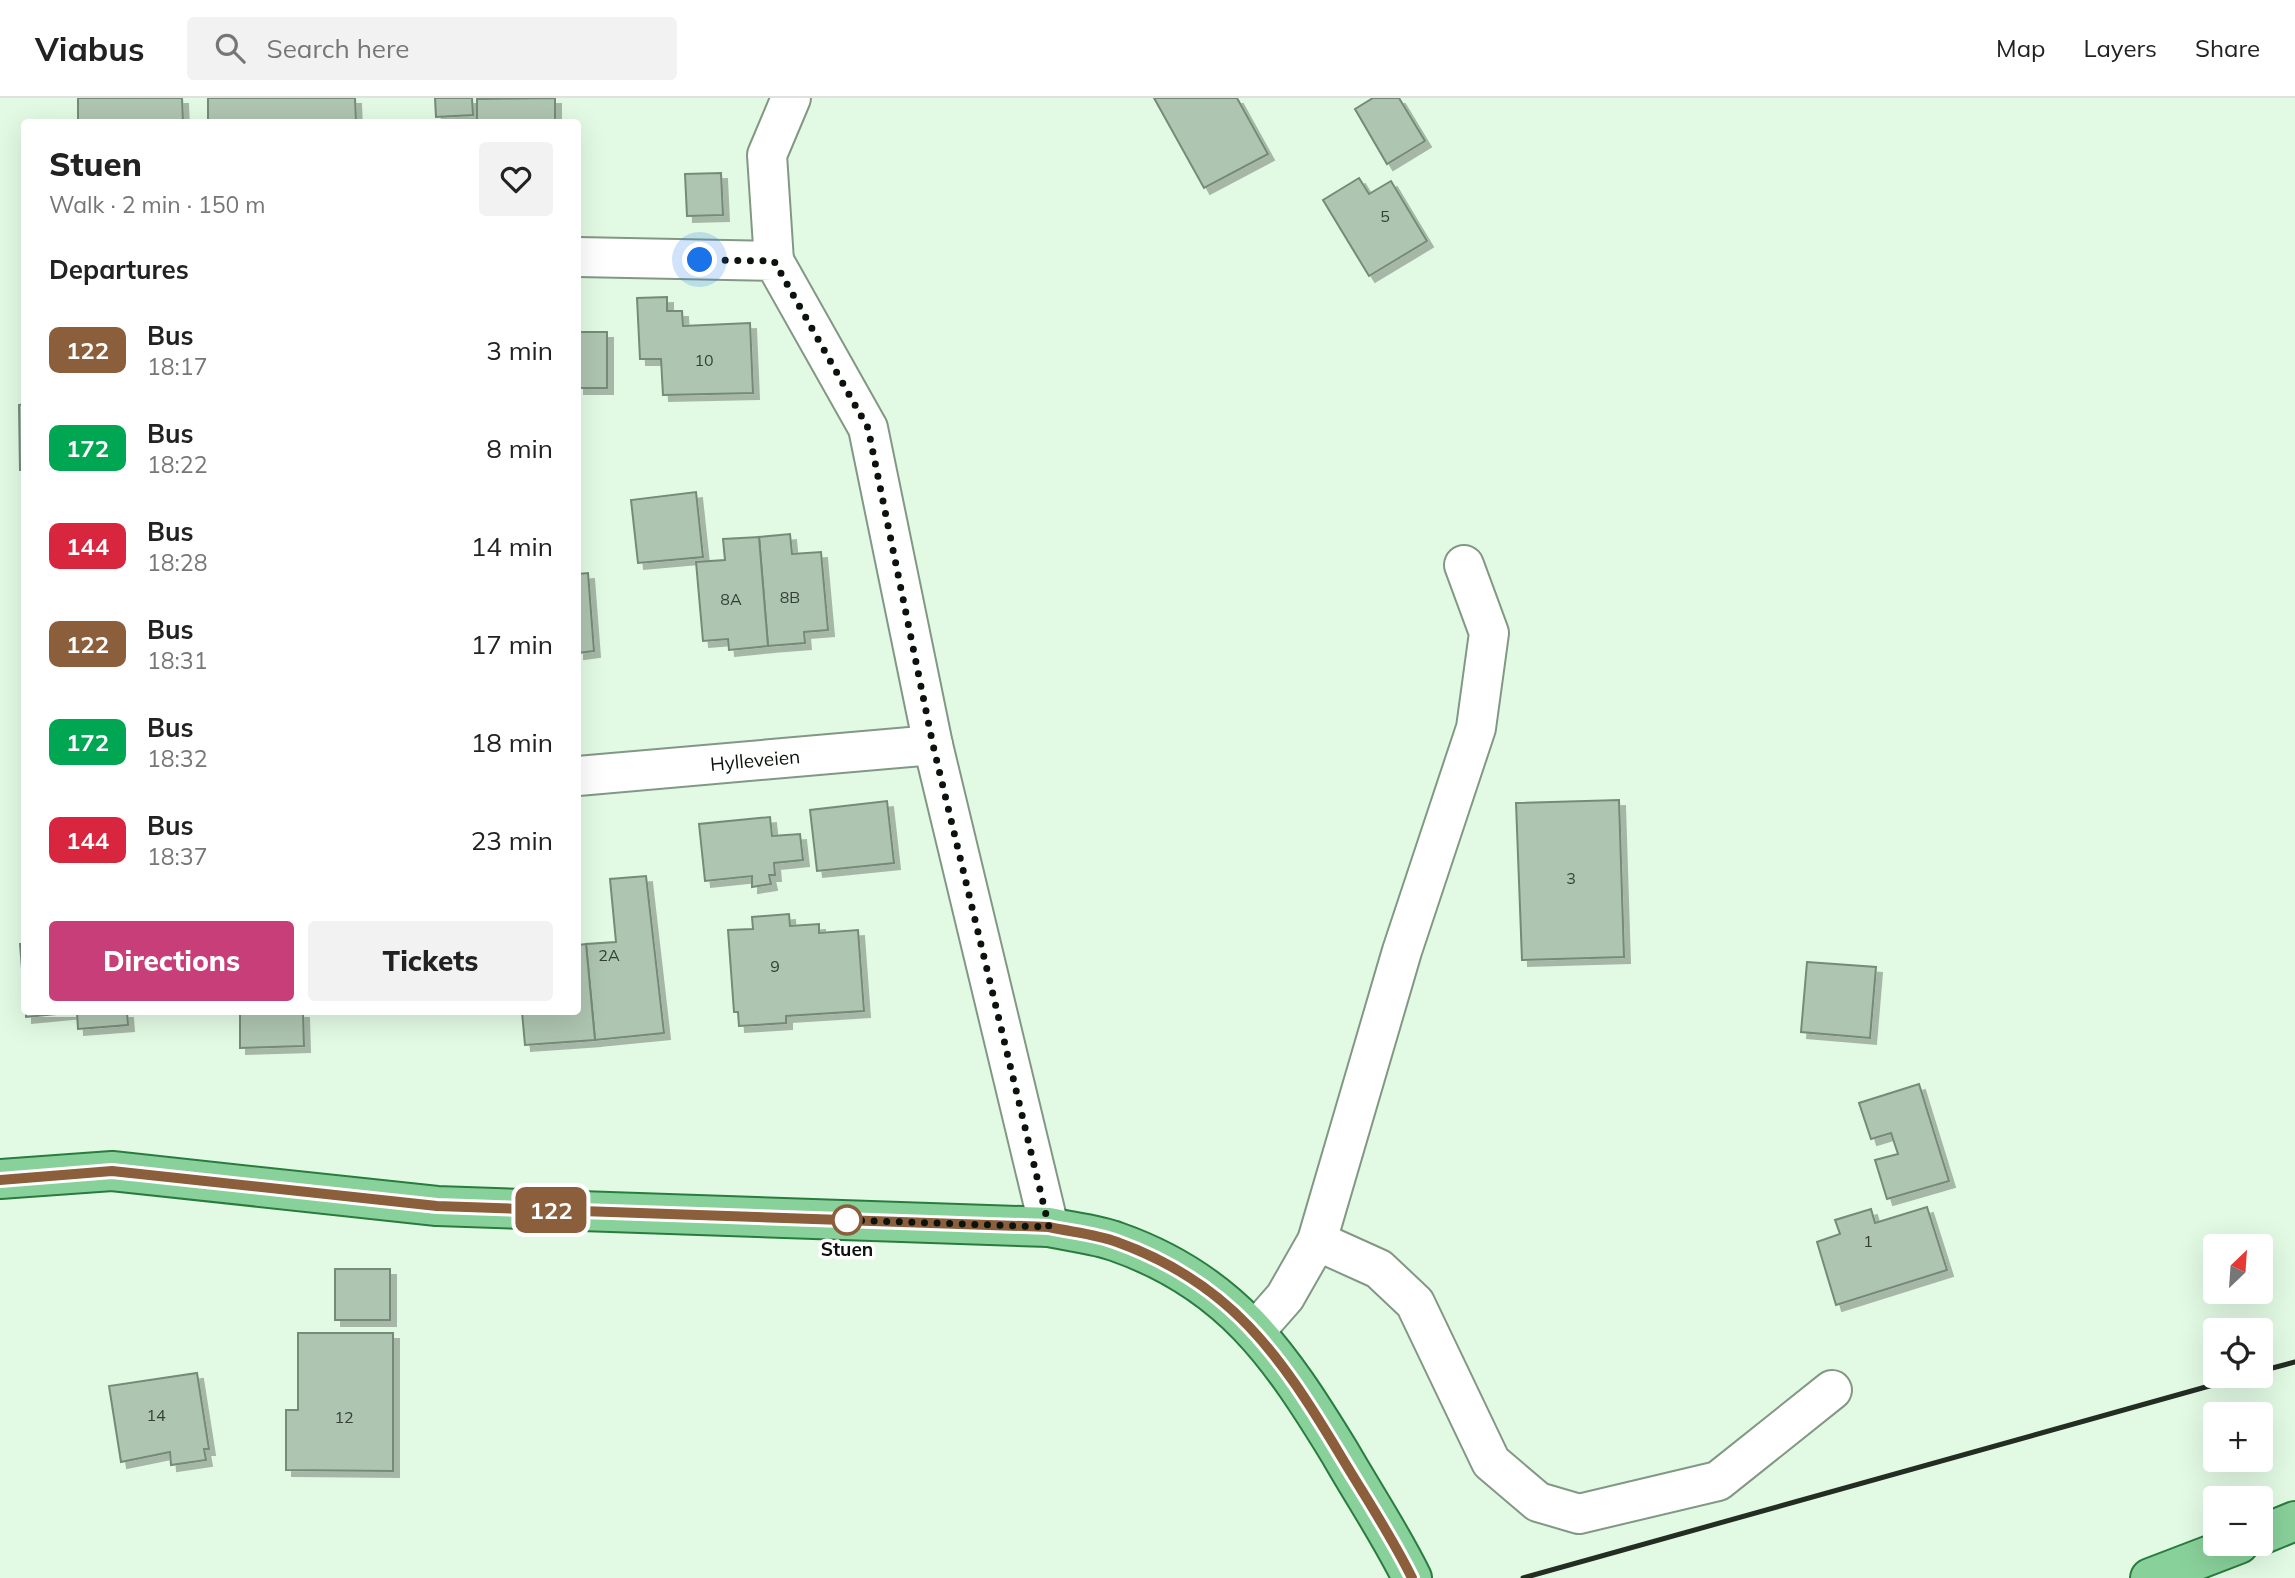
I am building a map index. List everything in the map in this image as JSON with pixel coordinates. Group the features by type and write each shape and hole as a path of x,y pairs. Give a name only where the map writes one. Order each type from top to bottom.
{"main road":[{"path":"0,1180 112,1171 437,1206 1049,1227 1116,1241 1174,1267 1229,1306 1256,1330 1298,1384 1412,1578"},
{"path":"2273,1530 2295,1521"},
{"path":"2150,1578 2208,1556"}],"street":[{"path":"791,98 767,155 774,261 868,428 933,745 1049,1227"},
{"path":"581,257 774,261"},
{"path":"1256,1330 1285,1297 1317,1241 1402,951 1476,728 1489,633 1464,565"},
{"name":"Hylleveien","path":"581,776 933,745"},
{"path":"1317,1241 1379,1269 1415,1303 1491,1462 1538,1502 1579,1514 1718,1481 1832,1390"}],"building":[{"path":"78,98 182,98 183,119 78,119"},
{"path":"208,98 355,98 356,119 208,119"},
{"path":"435,98 472,98 473,115 436,117"},
{"path":"555,98 555,119 477,119 477,99"},
{"path":"1154,98 1237,98 1268,154 1204,188"},
{"path":"1373,98 1399,98 1425,141 1387,164 1355,109"},
{"path":"721,173 723,215 687,216 685,174"},
{"path":"1359,178 1369,194 1391,181 1427,241 1369,276 1323,200"},
{"path":"667,297 667,311 682,311 683,326 750,323 753,393 663,395 661,359 640,359 637,298"},
{"path":"581,332 607,332 607,388 581,388"},
{"path":"21,405 21,470 20,470"},
{"path":"696,492 703,557 638,563 631,500"},
{"path":"790,534 792,554 821,552 828,630 804,632 805,643 768,646 759,537"},
{"path":"759,537 768,646 729,650 728,639 703,641 696,562 725,560 723,539"},
{"path":"588,573 594,651 581,653 581,574"},
{"path":"1619,800 1624,957 1522,960 1516,803"},
{"path":"887,801 894,863 817,871 810,810"},
{"path":"770,817 772,836 800,834 803,860 774,863 775,875 769,875 771,884 752,887 752,876 705,881 699,824"},
{"path":"646,876 664,1033 595,1040 586,944 616,942 610,879"},
{"path":"789,914 790,926 819,924 819,933 858,930 864,1011 786,1016 786,1023 739,1026 738,1012 734,1012 728,930 753,929 752,917"},
{"path":"586,944 595,1040 525,1045 522,1015 581,1015 581,945"},
{"path":"1807,962 1876,967 1870,1038 1801,1032"},
{"path":"77,1015 127,1015 128,1025 78,1029"},
{"path":"240,1015 303,1015 304,1046 240,1048"},
{"path":"1919,1084 1949,1181 1887,1199 1875,1160 1898,1154 1891,1133 1871,1139 1859,1103"},
{"path":"1927,1207 1947,1270 1836,1305 1817,1242 1840,1234 1835,1220 1871,1209 1875,1223"},
{"path":"335,1269 390,1269 390,1320 335,1320"},
{"path":"298,1333 393,1333 393,1471 286,1470 286,1410 298,1410"},
{"path":"197,1373 209,1449 204,1449 206,1460 171,1465 170,1452 121,1462 109,1386"}],"railway":[{"path":"2273,1368 2295,1362"},
{"path":"1523,1578 2203,1388"}],"bus line":[{"name":"122","path":"0,1180 112,1171 437,1206 1049,1227 1116,1241 1174,1267 1229,1306 1256,1330 1298,1384 1412,1578"}],"place":[{"name":"Stuen","path":"847,1220"}],"route":[{"path":"700,260 774,261 868,428 933,745 1049,1227 847,1220"}]}
